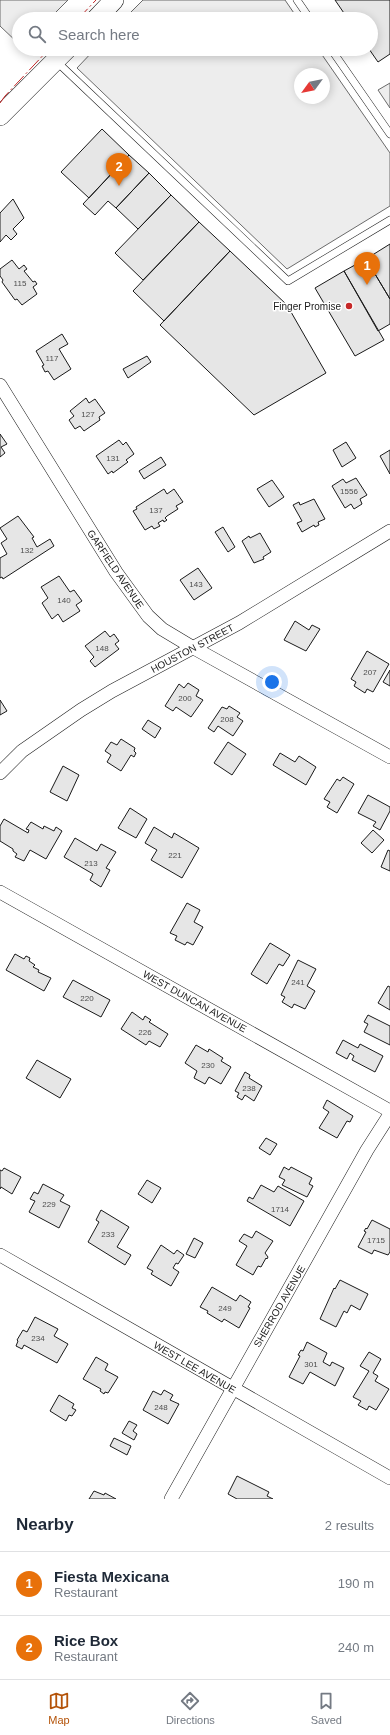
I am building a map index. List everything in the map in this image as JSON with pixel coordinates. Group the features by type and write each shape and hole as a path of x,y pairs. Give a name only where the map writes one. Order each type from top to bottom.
{"main road":[{"path":"103,12 114,0"},
{"path":"0,116 60,56"}],"street":[{"name":"GARFIELD AVENUE","path":"0,385 121,579 148,616 162,629 192,647 390,757"},
{"name":"HOUSTON STREET","path":"0,772 22,751 81,710 112,691 239,623 390,531"},
{"name":"WEST DUNCAN AVENUE","path":"0,892 390,1112"},
{"name":"SHERROD AVENUE","path":"171,1499 232,1388 390,1112"},
{"name":"WEST LEE AVENUE","path":"0,1255 390,1478"}],"lane":[{"path":"297,0 305,12"},
{"path":"62,56 288,281 390,220"},
{"path":"336,56 390,134"}],"shaded area":[{"path":"0,0 68,0 56,12 12,12 12,37 0,26"},
{"path":"143,0 285,0 293,12 131,12"},
{"path":"88,56 323,56 390,153 390,206 287,269 77,68"},
{"path":"390,83 390,108 378,90"}],"building":[{"path":"335,0 390,0 390,54 378,62 374,56 378,56 378,12 343,12"},
{"path":"102,129 129,155 89,198 61,172"},
{"path":"129,155 149,173 116,208 108,201 95,215 83,204"},
{"path":"149,173 171,195 138,229 116,208"},
{"path":"171,195 199,222 143,280 115,253"},
{"path":"13,199 24,218 13,229 17,234 11,240 6,235 0,242 0,213"},
{"path":"199,222 230,251 164,321 133,291"},
{"path":"390,244 390,299 366,259"},
{"path":"230,251 287,305 326,373 254,415 160,325"},
{"path":"366,259 390,299 390,324 378,331 344,271"},
{"path":"12,260 19,269 24,265 27,269 24,271 33,282 35,281 37,284 33,287 37,294 22,305 17,299 15,300 2,282 3,280 0,276 0,269"},
{"path":"344,271 384,340 355,356 315,288"},
{"path":"62,334 68,344 59,349 71,369 54,380 48,371 45,372 42,366 44,365 36,351"},
{"path":"147,356 151,362 128,378 123,369"},
{"path":"86,398 89,403 95,399 105,413 99,417 100,420 84,431 80,426 75,429 69,420 74,416 70,411"},
{"path":"0,434 7,444 1,447 5,453 0,457"},
{"path":"119,440 123,445 126,442 134,454 126,460 128,462 113,473 112,471 108,474 96,456"},
{"path":"346,442 356,458 342,467 333,450"},
{"path":"390,450 390,474 380,456"},
{"path":"161,457 166,465 144,479 139,471"},
{"path":"356,478 367,495 360,499 362,504 354,509 351,504 345,508 332,486 343,479 346,483"},
{"path":"272,480 284,497 269,507 257,489"},
{"path":"164,489 167,494 174,489 183,502 176,506 178,509 165,518 167,520 164,522 163,520 158,523 160,526 154,529 152,526 145,530 133,511 137,509 136,507"},
{"path":"314,499 325,519 318,522 319,525 315,527 314,525 302,532 297,523 302,521 293,505 299,502 300,505"},
{"path":"18,516 34,537 32,538 37,547 50,539 54,546 3,579 2,577 0,578 0,558 7,554 1,543 7,539 0,528"},
{"path":"223,527 235,547 228,552 215,532"},
{"path":"260,533 271,552 263,557 264,559 254,563 242,541 249,536 250,538"},
{"path":"198,568 212,588 194,600 180,580"},
{"path":"59,576 70,592 74,590 82,601 76,605 80,611 63,622 58,614 52,619 42,603 48,598 41,587"},
{"path":"295,621 309,630 312,625 320,629 306,651 284,640"},
{"path":"105,631 110,637 114,634 119,641 115,644 119,649 95,667 90,661 94,657 85,646"},
{"path":"367,651 389,664 373,692 367,689 365,693 354,686 356,682 351,679"},
{"path":"390,670 390,686 383,682"},
{"path":"188,683 199,690 196,696 203,700 191,717 176,707 173,711 165,706 179,684 184,688"},
{"path":"0,700 7,711 0,715"},
{"path":"229,706 240,713 237,717 243,721 233,736 218,726 214,732 208,728 222,707 227,709"},
{"path":"148,720 161,728 155,738 142,729"},
{"path":"121,739 135,748 134,751 136,753 134,757 131,755 121,771 107,762 111,755 105,751 111,742 117,745"},
{"path":"228,742 246,754 232,775 214,763"},
{"path":"280,753 295,762 299,756 316,767 306,785 273,765"},
{"path":"63,766 79,775 67,801 50,792"},
{"path":"343,777 354,784 337,813 327,807 330,802 324,799 337,779 340,781"},
{"path":"368,795 390,807 390,811 380,830 373,826 376,822 358,813"},
{"path":"130,808 147,819 136,838 118,828"},
{"path":"4,819 28,833 29,830 26,829 31,822 43,829 44,826 54,831 56,827 62,831 46,859 30,850 24,861 15,857 17,854 13,851 13,849 0,841 0,826"},
{"path":"154,827 172,838 174,833 199,848 182,878 151,860 157,850 145,843"},
{"path":"373,830 384,840 372,853 361,843"},
{"path":"75,838 97,851 101,844 116,852 106,868 110,870 101,887 90,880 93,874 64,857"},
{"path":"388,850 390,851 390,871 381,867"},
{"path":"187,903 200,910 194,922 203,927 193,945 187,942 185,945 175,940 177,936 170,933"},
{"path":"270,943 290,955 283,966 279,964 267,984 251,974"},
{"path":"15,954 24,959 26,956 30,958 29,961 35,965 33,967 39,970 38,972 51,978 44,991 6,970"},
{"path":"298,960 316,969 307,986 315,991 305,1009 294,1004 292,1008 282,1002 285,997 281,995"},
{"path":"73,980 110,1000 101,1017 63,997"},
{"path":"388,986 390,987 390,1010 378,1003"},
{"path":"132,1012 143,1020 145,1016 151,1020 149,1022 168,1034 160,1047 149,1041 146,1045 121,1029"},
{"path":"368,1015 390,1026 390,1045 364,1032 368,1024 364,1022"},
{"path":"343,1040 358,1048 360,1044 383,1056 375,1072 352,1060 354,1056 350,1053 347,1059 336,1053"},
{"path":"196,1045 208,1052 209,1049 223,1058 221,1061 231,1067 221,1084 209,1077 205,1084 194,1078 197,1071 185,1063"},
{"path":"37,1060 71,1079 60,1098 26,1078"},
{"path":"245,1072 250,1075 249,1078 262,1086 254,1101 245,1095 242,1100 237,1097 239,1093 235,1091"},
{"path":"327,1100 353,1116 350,1122 347,1121 337,1138 319,1128 329,1112 323,1108"},
{"path":"266,1138 277,1144 270,1155 259,1148"},
{"path":"284,1167 289,1170 291,1167 312,1178 309,1184 313,1186 307,1197 282,1185 285,1180 279,1177"},
{"path":"4,1168 21,1177 12,1194 1,1187 0,1189 0,1170 2,1171"},
{"path":"147,1180 161,1188 152,1203 138,1194"},
{"path":"43,1184 64,1195 60,1201 70,1206 59,1228 29,1212 35,1201 30,1199 34,1192 38,1194"},
{"path":"261,1185 274,1192 278,1186 304,1201 290,1226 247,1201 249,1197 253,1199"},
{"path":"101,1210 129,1227 117,1247 131,1255 125,1265 88,1242 99,1222 96,1220"},
{"path":"372,1220 390,1229 390,1252 388,1255 374,1250 372,1254 358,1247 366,1232 364,1231 366,1228 367,1229"},
{"path":"256,1231 273,1241 265,1253 268,1257 267,1259 266,1258 261,1267 258,1266 253,1275 236,1265 247,1246 239,1241 244,1234 252,1238"},
{"path":"194,1238 203,1243 195,1258 186,1254"},
{"path":"161,1245 174,1254 177,1250 184,1255 178,1264 176,1263 173,1268 179,1272 171,1286 151,1274 153,1271 147,1268"},
{"path":"340,1280 368,1294 360,1310 351,1305 347,1313 344,1311 336,1327 320,1319 334,1288 335,1289"},
{"path":"212,1287 236,1301 240,1295 251,1302 248,1307 250,1308 239,1328 224,1319 222,1322 207,1313 208,1311 200,1307"},
{"path":"35,1317 58,1329 54,1336 68,1344 57,1363 24,1345 22,1349 16,1346 17,1340 23,1330 27,1332"},
{"path":"307,1342 327,1353 323,1362 330,1366 332,1362 344,1368 335,1386 310,1372 303,1384 289,1377 300,1356 298,1355 301,1350 303,1351"},
{"path":"369,1352 381,1359 373,1373 378,1376 375,1381 389,1389 376,1410 369,1406 367,1410 358,1405 361,1401 353,1397 369,1371 360,1366"},
{"path":"96,1357 108,1364 105,1370 118,1377 108,1393 105,1392 104,1394 100,1391 101,1389 83,1379"},
{"path":"164,1390 173,1395 170,1400 179,1404 168,1424 143,1410 153,1391 161,1395"},
{"path":"59,1395 74,1404 72,1408 76,1410 72,1416 69,1415 66,1421 50,1411"},
{"path":"129,1421 137,1425 133,1431 137,1434 134,1440 122,1433"},
{"path":"114,1438 131,1446 127,1455 110,1446"},
{"path":"237,1476 269,1492 267,1496 273,1499 237,1499 228,1494"},
{"path":"94,1491 104,1495 105,1493 116,1499 89,1499"}],"power":[{"path":"85,12 96,0"},
{"path":"0,103 42,56"}],"place":[{"name":"Rice Box","path":"119,186"},
{"name":"Fiesta Mexicana","path":"367,285"},
{"name":"Finger Promise","path":"349,306"}]}
